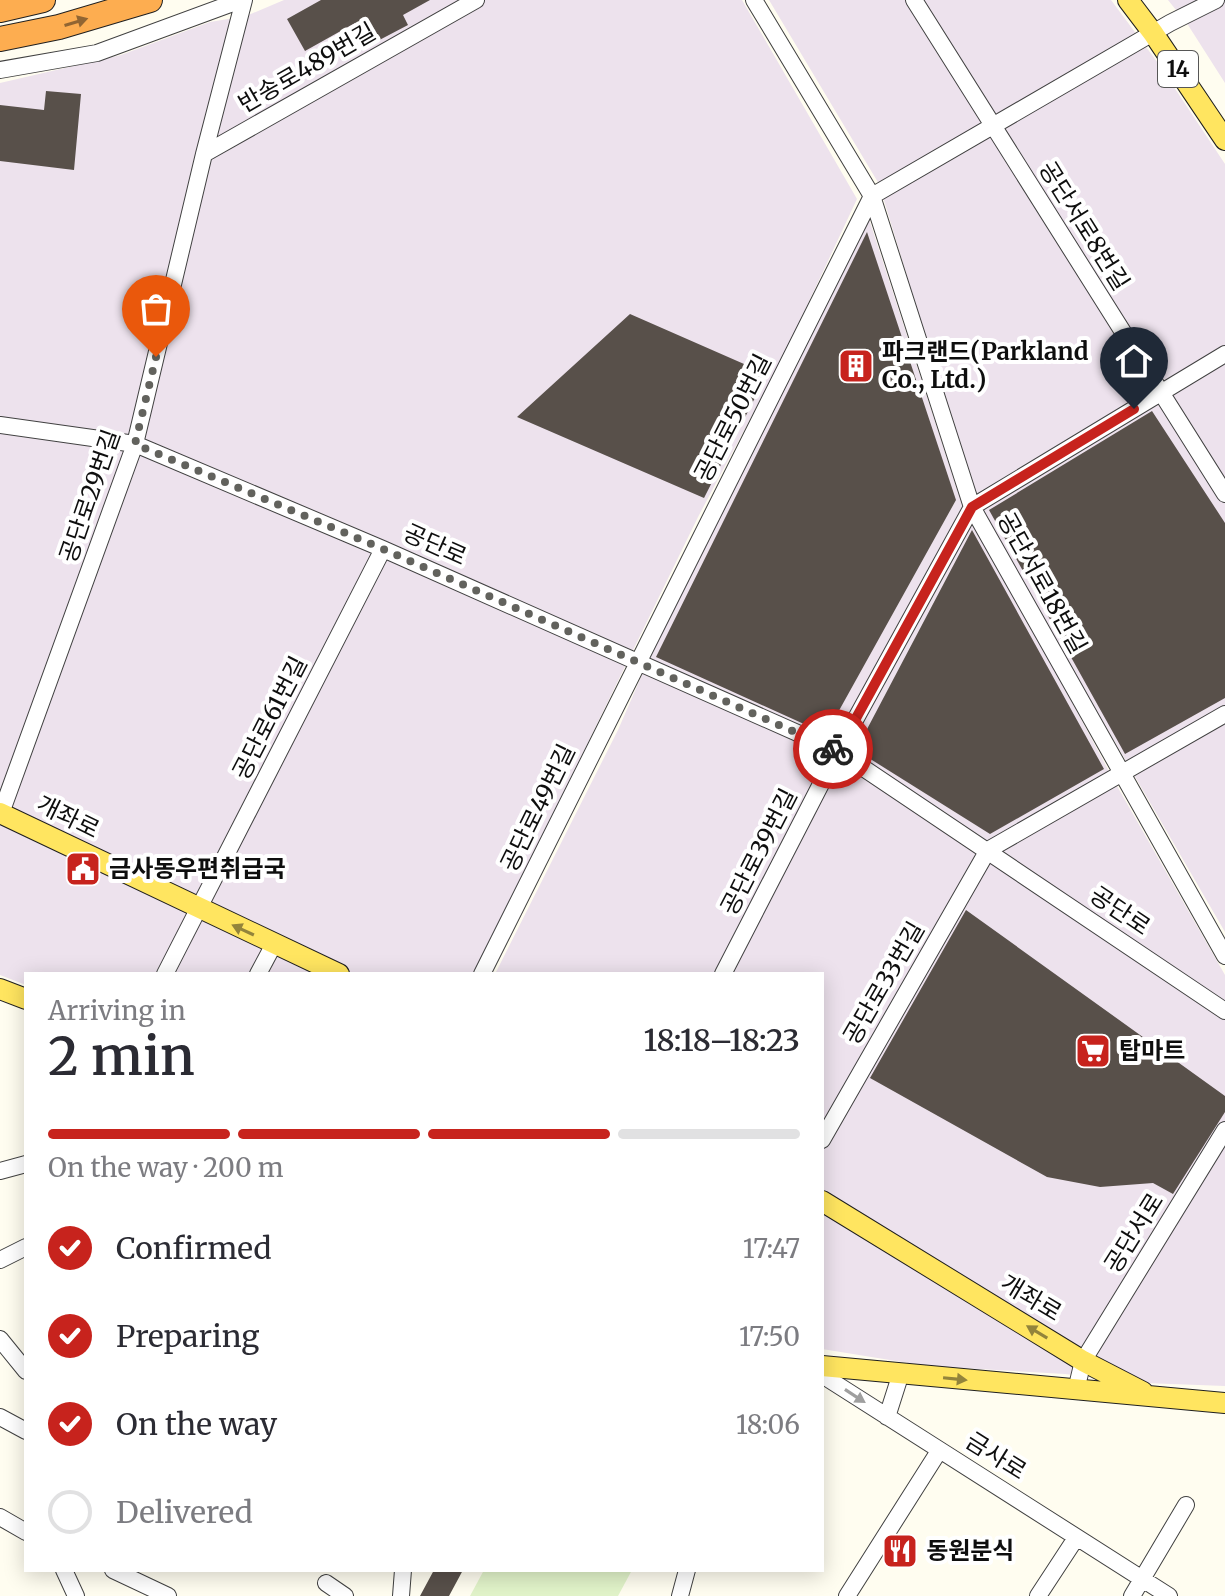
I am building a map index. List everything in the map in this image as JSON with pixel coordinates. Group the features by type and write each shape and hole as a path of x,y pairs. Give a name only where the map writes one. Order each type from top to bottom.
{"highway":[{"path":"0,10 43,0"},
{"path":"0,39 59,27 150,0"}],"main road":[{"name":"14","path":"1128,0 1225,140"},
{"name":"개좌로","path":"0,814 335,972"},
{"path":"0,989 24,998"},
{"name":"개좌로","path":"824,1202 1083,1361 1154,1397 1225,1403"},
{"path":"824,1366 1154,1397"}],"street":[{"path":"0,70 97,53 243,0"},
{"name":"공단로29번길","path":"0,814 135,444 243,0"},
{"name":"반송로489번길","path":"204,154 476,0"},
{"name":"공단서로18번길","path":"754,0 872,196 972,507 1225,956"},
{"name":"공단서로8번길","path":"914,0 1225,494"},
{"path":"872,196 1153,33 1216,0"},
{"name":"공단로50번길","path":"637,662 872,196"},
{"path":"838,751 972,507 1225,354"},
{"name":"공단로","path":"0,425 135,444 383,549 838,751 1225,1011"},
{"name":"공단로61번길","path":"199,909 383,549"},
{"name":"공단로49번길","path":"483,972 637,662"},
{"path":"988,850 1225,714"},
{"name":"공단로39번길","path":"724,972 838,751"},
{"name":"공단로33번길","path":"824,1137 988,850"},
{"path":"166,972 199,909"},
{"path":"259,972 274,944"},
{"name":"공단서로","path":"1076,1390 1083,1361 1225,1130"},
{"path":"0,1171 24,1165"},
{"path":"0,1260 24,1248"},
{"path":"0,1339 24,1369"},
{"path":"887,1417 901,1373"},
{"name":"금사로","path":"824,1376 1169,1596"},
{"path":"0,1417 24,1430"},
{"path":"847,1596 939,1451"},
{"path":"1132,1596 1186,1505"},
{"path":"0,1517 24,1531"},
{"path":"1038,1596 1076,1538"},
{"path":"65,1572 76,1596"},
{"path":"401,1596 403,1572"},
{"path":"680,1596 686,1572"},
{"path":"133,1574 168,1596"},
{"path":"326,1583 345,1596"}],"shaded area":[{"path":"284,0 742,0 857,199 782,359 698,517 476,972 24,972 24,984 0,975 0,83 121,55 210,22 246,16"},
{"path":"769,0 1111,0 1158,63 1225,164 1225,932 988,523 967,474 879,184"},
{"path":"1168,0 1225,0 1225,83 1188,25"},
{"path":"869,219 957,489 1117,786 1225,975 1225,1386 927,1366 824,1349 824,972 496,972 618,730 665,622"}],"green space":[{"path":"483,1572 631,1572 618,1596 470,1596"}],"building":[{"path":"321,0 430,0 403,15 408,25 368,46 355,23 305,51 287,19"},
{"path":"46,91 81,94 74,170 0,161 0,105 44,110"},
{"name":"파크랜드(Parkland Co., Ltd.)","path":"867,232 956,500 826,734 656,657"},
{"path":"630,314 767,374 704,498 517,417"},
{"path":"1152,411 1225,523 1225,698 1125,754 989,510"},
{"path":"972,530 1104,769 990,834 856,750"},
{"name":"탑마트","path":"966,910 1225,1096 1225,1112 1173,1194 1153,1183 1100,1187 1047,1177 870,1078"},
{"path":"433,1572 462,1572 449,1596 420,1596"}],"way so far":[{"path":"156,357 135,444 383,549 833,749"}],"place":[{"name":"파크랜드(Parkland Co., Ltd.)","path":"856,366"},
{"name":"금사동우편취급국","path":"83,869"},
{"name":"탑마트","path":"1093,1051"},
{"name":"동원분식","path":"900,1551"}],"route":[{"path":"833,749 838,751 972,507 1134,409"}]}
